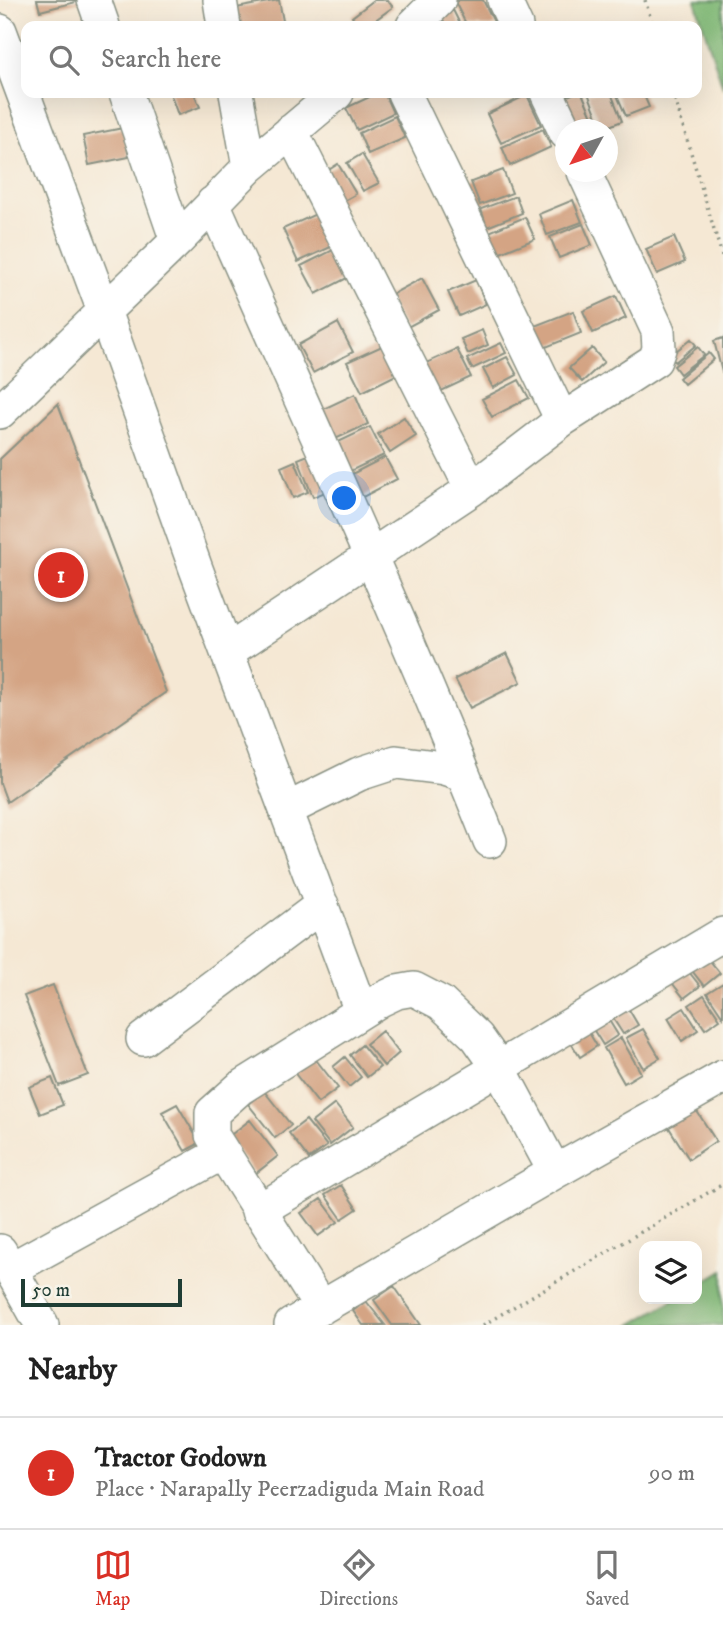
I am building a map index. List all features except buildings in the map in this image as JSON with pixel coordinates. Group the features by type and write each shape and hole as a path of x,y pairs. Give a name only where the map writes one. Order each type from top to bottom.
{"street":[{"path":"94,0 101,21"},
{"path":"220,0 223,21"},
{"path":"417,21 439,0"},
{"path":"504,0 514,21"},
{"path":"0,31 10,97 104,311 361,1011"},
{"path":"128,98 177,242"},
{"path":"237,98 249,167"},
{"path":"0,412 177,242 249,167 331,98"},
{"path":"406,98 562,420"},
{"path":"549,98 559,119"},
{"path":"291,131 472,489"},
{"path":"227,652 472,489 562,420 654,359 659,349 658,331 589,182"},
{"path":"213,203 370,557 490,841"},
{"path":"286,810 359,774 396,762 444,768 463,774"},
{"path":"143,1039 322,905"},
{"path":"258,1211 723,934"},
{"path":"321,1308 222,1153 212,1135 212,1113 240,1088 361,1011 397,992 414,989 442,1003 477,1037 499,1068 555,1172"},
{"path":"291,1325 723,1077"},
{"path":"42,1325 5,1260 222,1153"}],"path":[{"path":"645,0 651,21"},
{"path":"675,98 723,259"},
{"path":"483,1325 723,1184"}],"green space":[{"path":"695,0 723,0 723,88 702,21"},
{"path":"723,1270 723,1325 631,1325 667,1304 702,1304 702,1283"}],"place":[{"name":"Tractor Godown","path":"61,575"}]}
